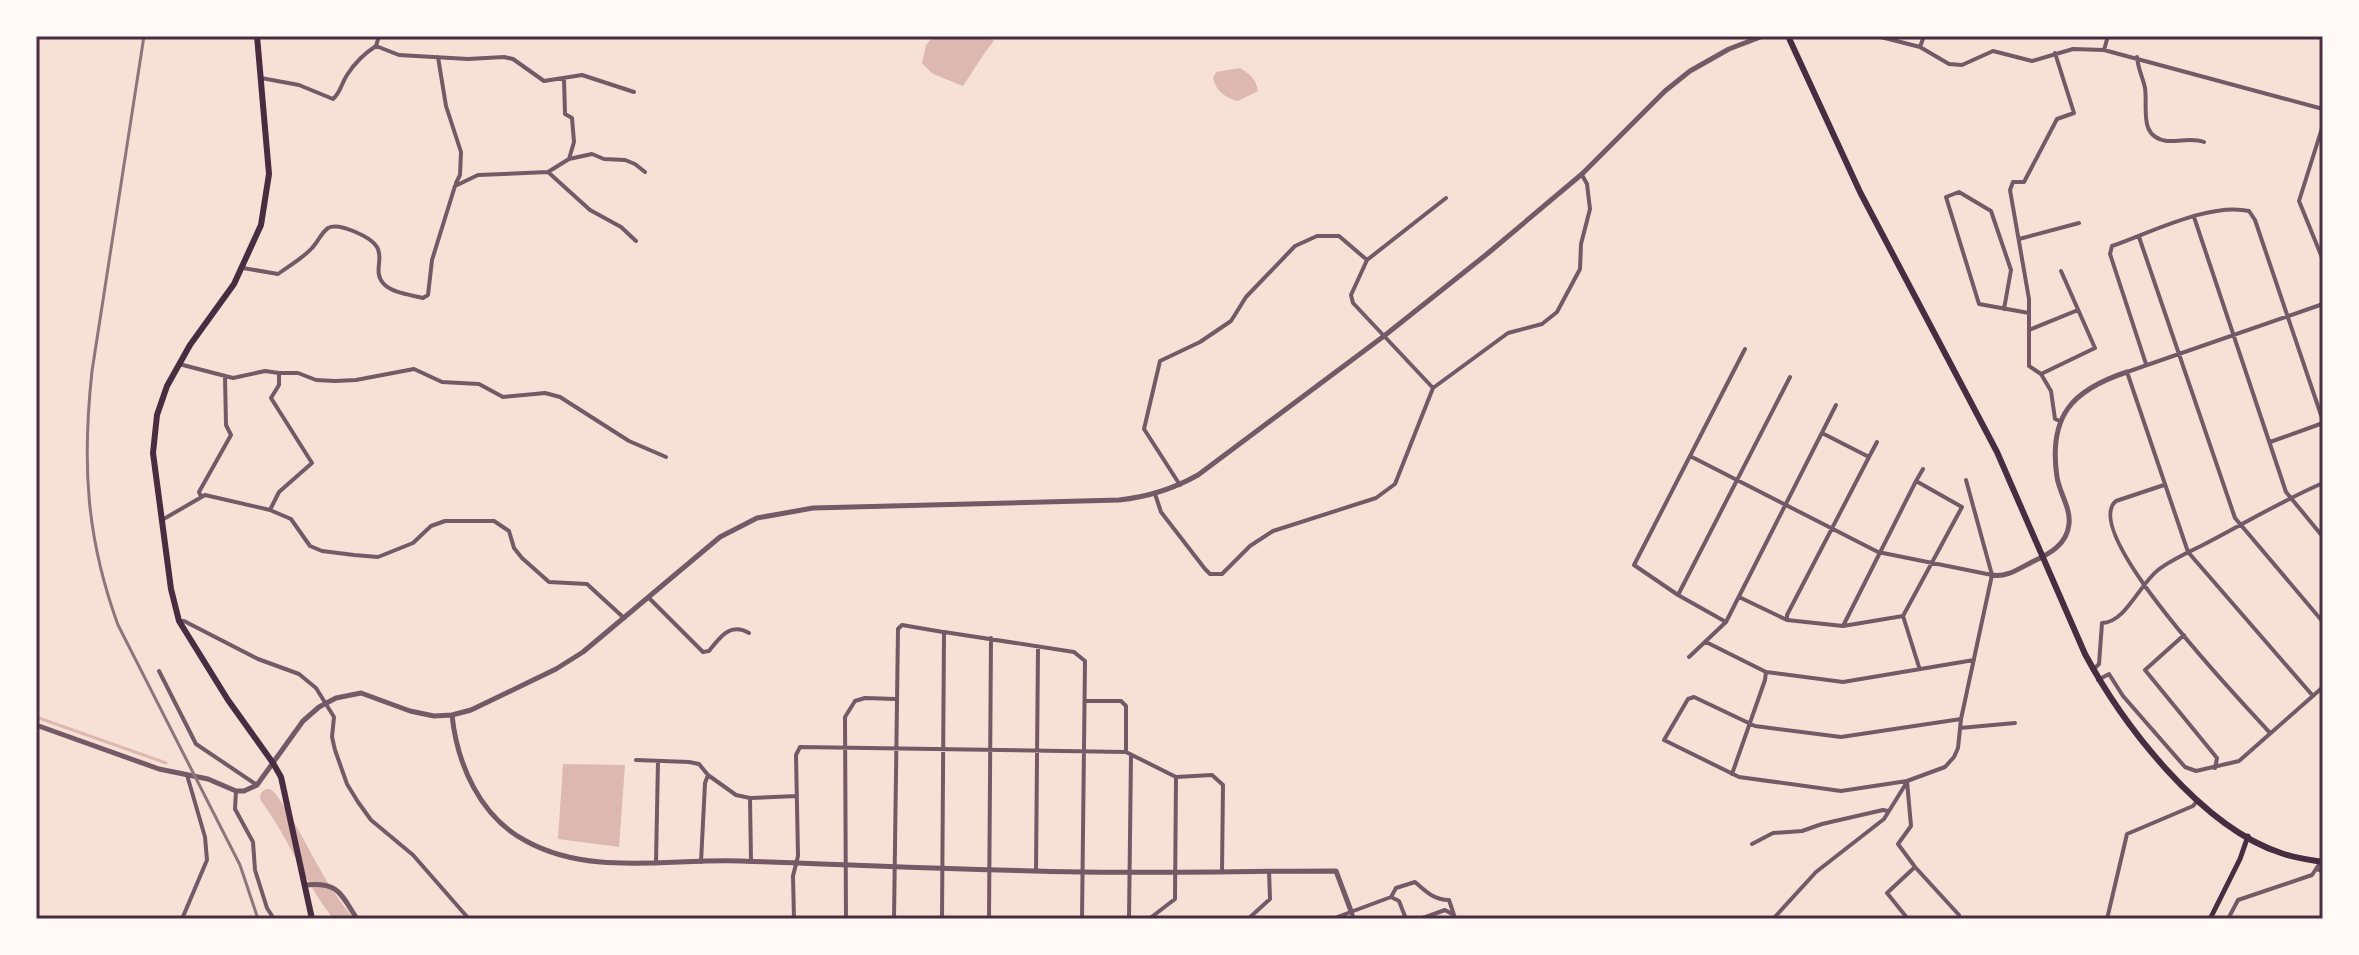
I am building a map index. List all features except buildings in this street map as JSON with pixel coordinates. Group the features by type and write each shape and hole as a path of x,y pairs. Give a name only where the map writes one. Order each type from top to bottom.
{"main road":[{"path":"257,36 269,174 261,225 243,268 167,386 153,453 171,589 179,621 281,777 312,919"},
{"path":"1788,36 1860,192 1997,452 2098,680 2132,728 2197,801 2248,836 2280,853 2322,862"},
{"path":"2210,919 2248,836"}],"street":[{"path":"261,78 299,85 333,99 347,75 366,52 376,46 379,36"},
{"path":"36,725 159,769 208,779 236,791 244,791 257,785 303,721 326,703 361,693 410,711 434,716 471,710 556,669 583,652 720,537 738,526 776,513 813,508 1104,501 1155,494 1180,485 1198,475 1384,336 1487,254 1582,174 1665,91 1690,71 1729,49 1763,36"},
{"path":"1877,36 1920,47 1949,64 1962,65 1993,51 2032,61 2073,49 2104,50 2323,109"},
{"path":"1920,47 1924,36"},
{"path":"2104,50 2108,36"},
{"path":"376,46 399,55 468,59 504,57 544,81 582,75 634,92"},
{"path":"2055,53 2074,113 2057,119 2024,182 2013,182 2010,190 2029,313 2029,366 2041,374 2051,391 2055,419 2060,421"},
{"path":"243,268 278,274 311,250 325,230 340,226 376,245 379,250 379,276 384,284 423,298 428,295 432,260 460,175 461,152 446,106 438,57"},
{"path":"2137,57 2145,88 2146,124 2150,132 2165,141 2195,139 2204,142"},
{"path":"564,79 565,114 572,118 574,129 569,159"},
{"path":"2323,125 2299,201 2323,260"},
{"path":"455,186 478,175 548,172 569,159 592,154 635,164 645,172"},
{"path":"548,172 590,210 621,227 636,241"},
{"path":"1155,494 1161,512 1205,569 1210,574 1222,574 1250,546 1273,531 1376,498 1389,490 1403,467 1433,388 1508,333 1542,324 1557,312 1580,269 1581,244 1590,209 1587,184 1582,174"},
{"path":"2004,309 2011,270 1991,211 1959,192 1946,197 1979,304 2004,309 2029,313"},
{"path":"1433,388 1351,298 1367,260 1446,198"},
{"path":"2146,365 2110,254 2112,246 2194,217 2237,208 2249,211 2255,220 2323,422 2270,442"},
{"path":"2194,217 2289,498 2323,537"},
{"path":"2019,239 2079,223"},
{"path":"1180,485 1144,429 1160,361 1200,342 1231,321 1246,297 1295,246 1317,236 1339,236 1367,260"},
{"path":"2139,237 2238,525 2323,622"},
{"path":"2041,374 2095,348 2061,271"},
{"path":"1690,456 1878,552 2001,577 2056,550 2062,542 2069,523 2056,476 2060,421 2070,403 2089,386 2323,304"},
{"path":"2029,330 2078,310"},
{"path":"1726,622 1634,565 1745,349"},
{"path":"179,364 233,378 265,371 298,373 316,380 345,381 414,369 442,382 479,384 503,397 545,393 560,397 629,441 666,457"},
{"path":"2127,372 2188,552 2313,696"},
{"path":"270,510 279,492 312,463 271,398 279,385 279,373"},
{"path":"201,496 199,492 231,435 226,425 225,377"},
{"path":"1678,595 1790,377"},
{"path":"1689,657 1726,622 1836,405"},
{"path":"1822,433 1869,457"},
{"path":"1787,620 1877,442"},
{"path":"1843,626 1878,552 1923,469"},
{"path":"1961,719 1841,737 1749,725 1694,697 1688,699 1664,740 1732,774 1841,791 1907,781 1945,767 1958,748 1961,719 1992,575 1966,480"},
{"path":"1916,481 1962,507 1903,616 1920,668"},
{"path":"2093,670 2099,664 2102,623 2111,623 2128,609 2131,600 2157,571 2238,525 2323,483"},
{"path":"2165,485 2116,501 2110,506 2108,513 2122,553 2184,635 2270,733"},
{"path":"162,520 201,496 270,510 291,519 310,546 322,551 378,557 413,543 431,526 445,521 494,521 509,531 514,548 542,576 558,584 587,584 624,619"},
{"path":"1739,597 1787,620 1843,626 1903,616"},
{"path":"649,598 703,652 709,651 723,634 732,629 749,633"},
{"path":"179,621 258,659 299,674 316,688 334,717 332,737 335,750 347,784 358,802 371,820 413,855 469,919"},
{"path":"894,919 896,699 898,629 902,625 1074,652 1085,661 1082,919"},
{"path":"942,919 944,632"},
{"path":"2184,635 2145,670 2217,758 2215,768"},
{"path":"989,919 991,638"},
{"path":"1706,642 1766,672 1843,682 1974,660"},
{"path":"1036,870 1038,647"},
{"path":"159,671 196,744 257,785"},
{"path":"1732,774 1766,672"},
{"path":"2098,680 2109,674 2123,696 2185,767 2196,771 2239,761 2323,687"},
{"path":"846,919 845,717 855,701 865,698 896,699"},
{"path":"1086,701 1121,701 1126,706 1129,919"},
{"path":"452,715 463,768 490,810 514,833 545,849 580,859 656,863 751,861 1083,872 1336,871 1354,919"},
{"path":"1960,728 2015,723"},
{"path":"794,919 793,876 798,856 796,755 800,747 1085,751 1128,754 1176,777 1212,775 1223,785 1222,871"},
{"path":"636,760 699,764 708,775 736,795 750,798 797,796"},
{"path":"656,863 658,761"},
{"path":"182,919 207,860 205,837 187,775"},
{"path":"701,862 708,775"},
{"path":"1149,919 1175,899 1176,777"},
{"path":"1773,919 1816,872 1884,819 1907,781"},
{"path":"1907,781 1911,826 1898,844 1959,915 1959,919"},
{"path":"236,791 235,809 253,842 255,870 267,908 274,919"},
{"path":"750,798 751,861"},
{"path":"2107,919 2127,834 2193,806 2197,801"},
{"path":"1752,844 1773,833 1802,831 1837,820 1888,811"},
{"path":"2228,919 2238,900 2312,875 2322,862"},
{"path":"1908,919 1887,893 1915,867"},
{"path":"2316,869 2323,871"},
{"path":"1248,919 1270,899 1269,871"},
{"path":"1332,919 1391,897 1396,888 1415,882 1440,900 1449,900 1454,917"},
{"path":"306,885 324,883 338,889 357,919"},
{"path":"1391,897 1399,901 1406,919"},
{"path":"1420,919 1445,910 1454,917"}],"shaded area":[{"path":"934,36 987,36 994,41 963,86 933,74 922,63 926,45"},
{"path":"1240,68 1252,77 1258,91 1238,101 1222,93 1213,78 1216,72"},
{"path":"563,764 625,765 619,847 558,839"}],"waterway":[{"path":"36,717 166,763"},
{"path":"268,797 323,890 344,919"}],"railway":[{"path":"144,36 92,371 87,438 89,500 99,561 118,625 240,865 258,919"}]}
